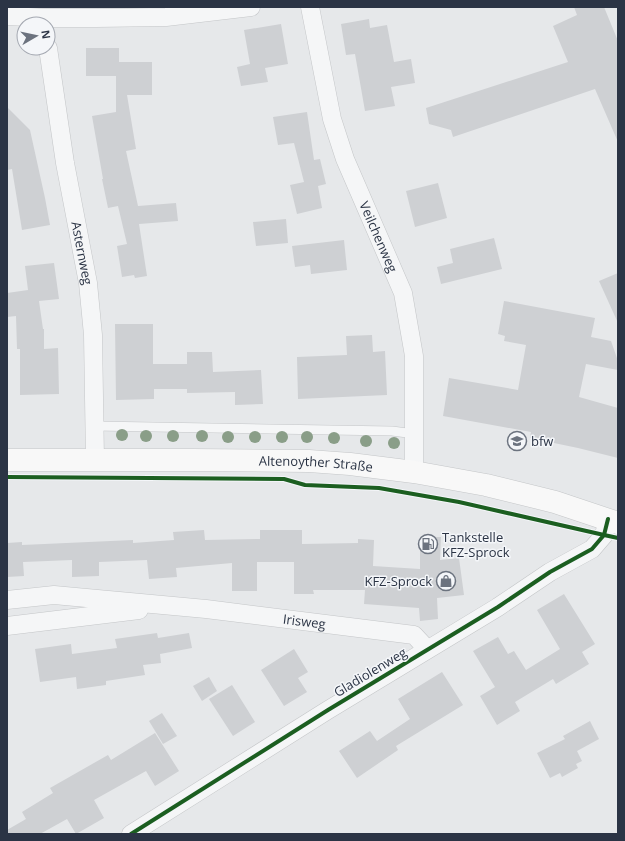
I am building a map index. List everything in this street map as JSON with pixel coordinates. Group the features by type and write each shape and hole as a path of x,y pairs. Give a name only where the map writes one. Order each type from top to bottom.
{"main road":[{"name":"Altenoyther Straße","path":"7,460 309,461 350,464 414,472 486,485 547,500 613,521"}],"street":[{"path":"56,24 166,17 251,7"},
{"name":"Veilchenweg","path":"310,7 334,126 345,159 403,293 414,356 414,472"},
{"name":"Asternweg","path":"49,56 65,163 88,283 93,335 95,460"},
{"name":"Gladiolenweg","path":"131,834 328,710 498,607 550,572 592,549 613,521"},
{"name":"Irisweg","path":"7,600 54,595 206,608 414,635 427,649"},
{"name":"Irisweg","path":"7,626 176,606"}],"lane":[{"path":"95,426 392,431 415,434"}],"path":[{"path":"298,483 305,485 357,487"}],"building":[{"path":"574,7 604,7 618,41 618,142 595,89 453,137 451,130 429,124 426,108 568,62 553,26 577,15"},
{"path":"369,19 370,28 387,25 394,62 411,59 415,83 391,87 395,106 365,111 355,54 346,55 341,24"},
{"path":"281,24 288,64 265,68 268,82 241,86 237,67 250,64 244,30"},
{"path":"86,48 119,48 119,62 152,62 152,95 127,95 136,149 126,151 138,206 176,203 178,221 139,224 147,276 135,278 134,275 122,277 117,246 127,244 118,206 108,208 92,116 116,112 116,76 86,76"},
{"path":"7,107 30,130 50,225 22,230 12,169 7,170"},
{"path":"307,112 314,160 320,159 326,184 318,186 322,208 297,214 290,185 304,182 294,143 278,145 273,117"},
{"path":"438,183 447,218 415,227 406,191"},
{"path":"286,219 288,243 256,246 253,222"},
{"path":"494,238 502,269 441,284 437,267 453,263 450,249"},
{"path":"344,240 347,270 311,274 310,265 295,267 292,246"},
{"path":"54,263 59,299 39,301 44,329 44,349 58,348 59,394 20,395 20,349 17,349 16,316 7,317 7,293 28,290 25,266"},
{"path":"618,273 618,323 599,281"},
{"path":"504,301 595,318 591,337 611,341 618,361 618,370 586,364 579,397 618,408 618,458 530,438 531,432 443,416 449,378 518,390 526,345 504,341 505,336 498,334"},
{"path":"115,324 153,324 153,364 187,364 187,352 212,352 213,372 261,370 263,404 235,405 235,392 187,393 187,389 154,389 154,399 116,400"},
{"path":"372,335 373,352 385,351 387,395 298,399 297,357 347,355 346,336"},
{"path":"204,530 205,540 260,539 260,530 302,530 302,544 358,543 358,539 374,540 373,566 420,569 420,537 441,537 440,560 459,558 464,595 437,598 438,619 420,621 419,608 364,604 365,590 313,590 314,594 294,594 294,562 257,562 257,591 232,591 232,563 176,568 177,577 149,579 147,560 99,562 99,576 72,577 72,560 23,562 24,576 7,577 7,543 22,542 22,545 133,540 133,543 174,540 173,532"},
{"path":"564,594 595,644 582,652 589,664 556,684 553,679 515,702 520,711 497,725 480,696 495,687 473,651 498,637 508,654 514,651 526,670 560,649 537,610"},
{"path":"157,633 158,638 189,633 192,648 160,654 161,663 143,665 145,675 106,681 106,685 77,689 76,677 40,682 35,649 71,644 72,654 117,648 115,639"},
{"path":"294,649 308,672 298,678 307,692 284,706 261,670"},
{"path":"442,672 463,705 396,746 398,750 357,778 339,751 370,731 377,741 410,719 398,699"},
{"path":"209,677 217,691 202,701 193,686"},
{"path":"232,685 255,722 233,736 209,699"},
{"path":"162,713 177,736 163,744 149,721"},
{"path":"590,721 599,739 577,751 582,761 576,764 578,768 562,777 560,773 550,778 537,753 565,739 563,736"},
{"path":"155,733 179,771 155,786 146,771 94,800 104,818 76,834 67,819 40,834 7,834 7,830 26,819 22,812 53,793 50,788 108,755 111,760"}],"cycle path":[{"path":"7,477 284,479 305,485 379,488 459,502 618,538"},
{"path":"131,834 328,710 498,607 550,572 592,549 604,535 608,519"}],"place":[{"name":"bfw","path":"517,441"},
{"name":"Tankstelle KFZ-Sprock","path":"428,544"},
{"name":"KFZ-Sprock","path":"446,581"}]}
